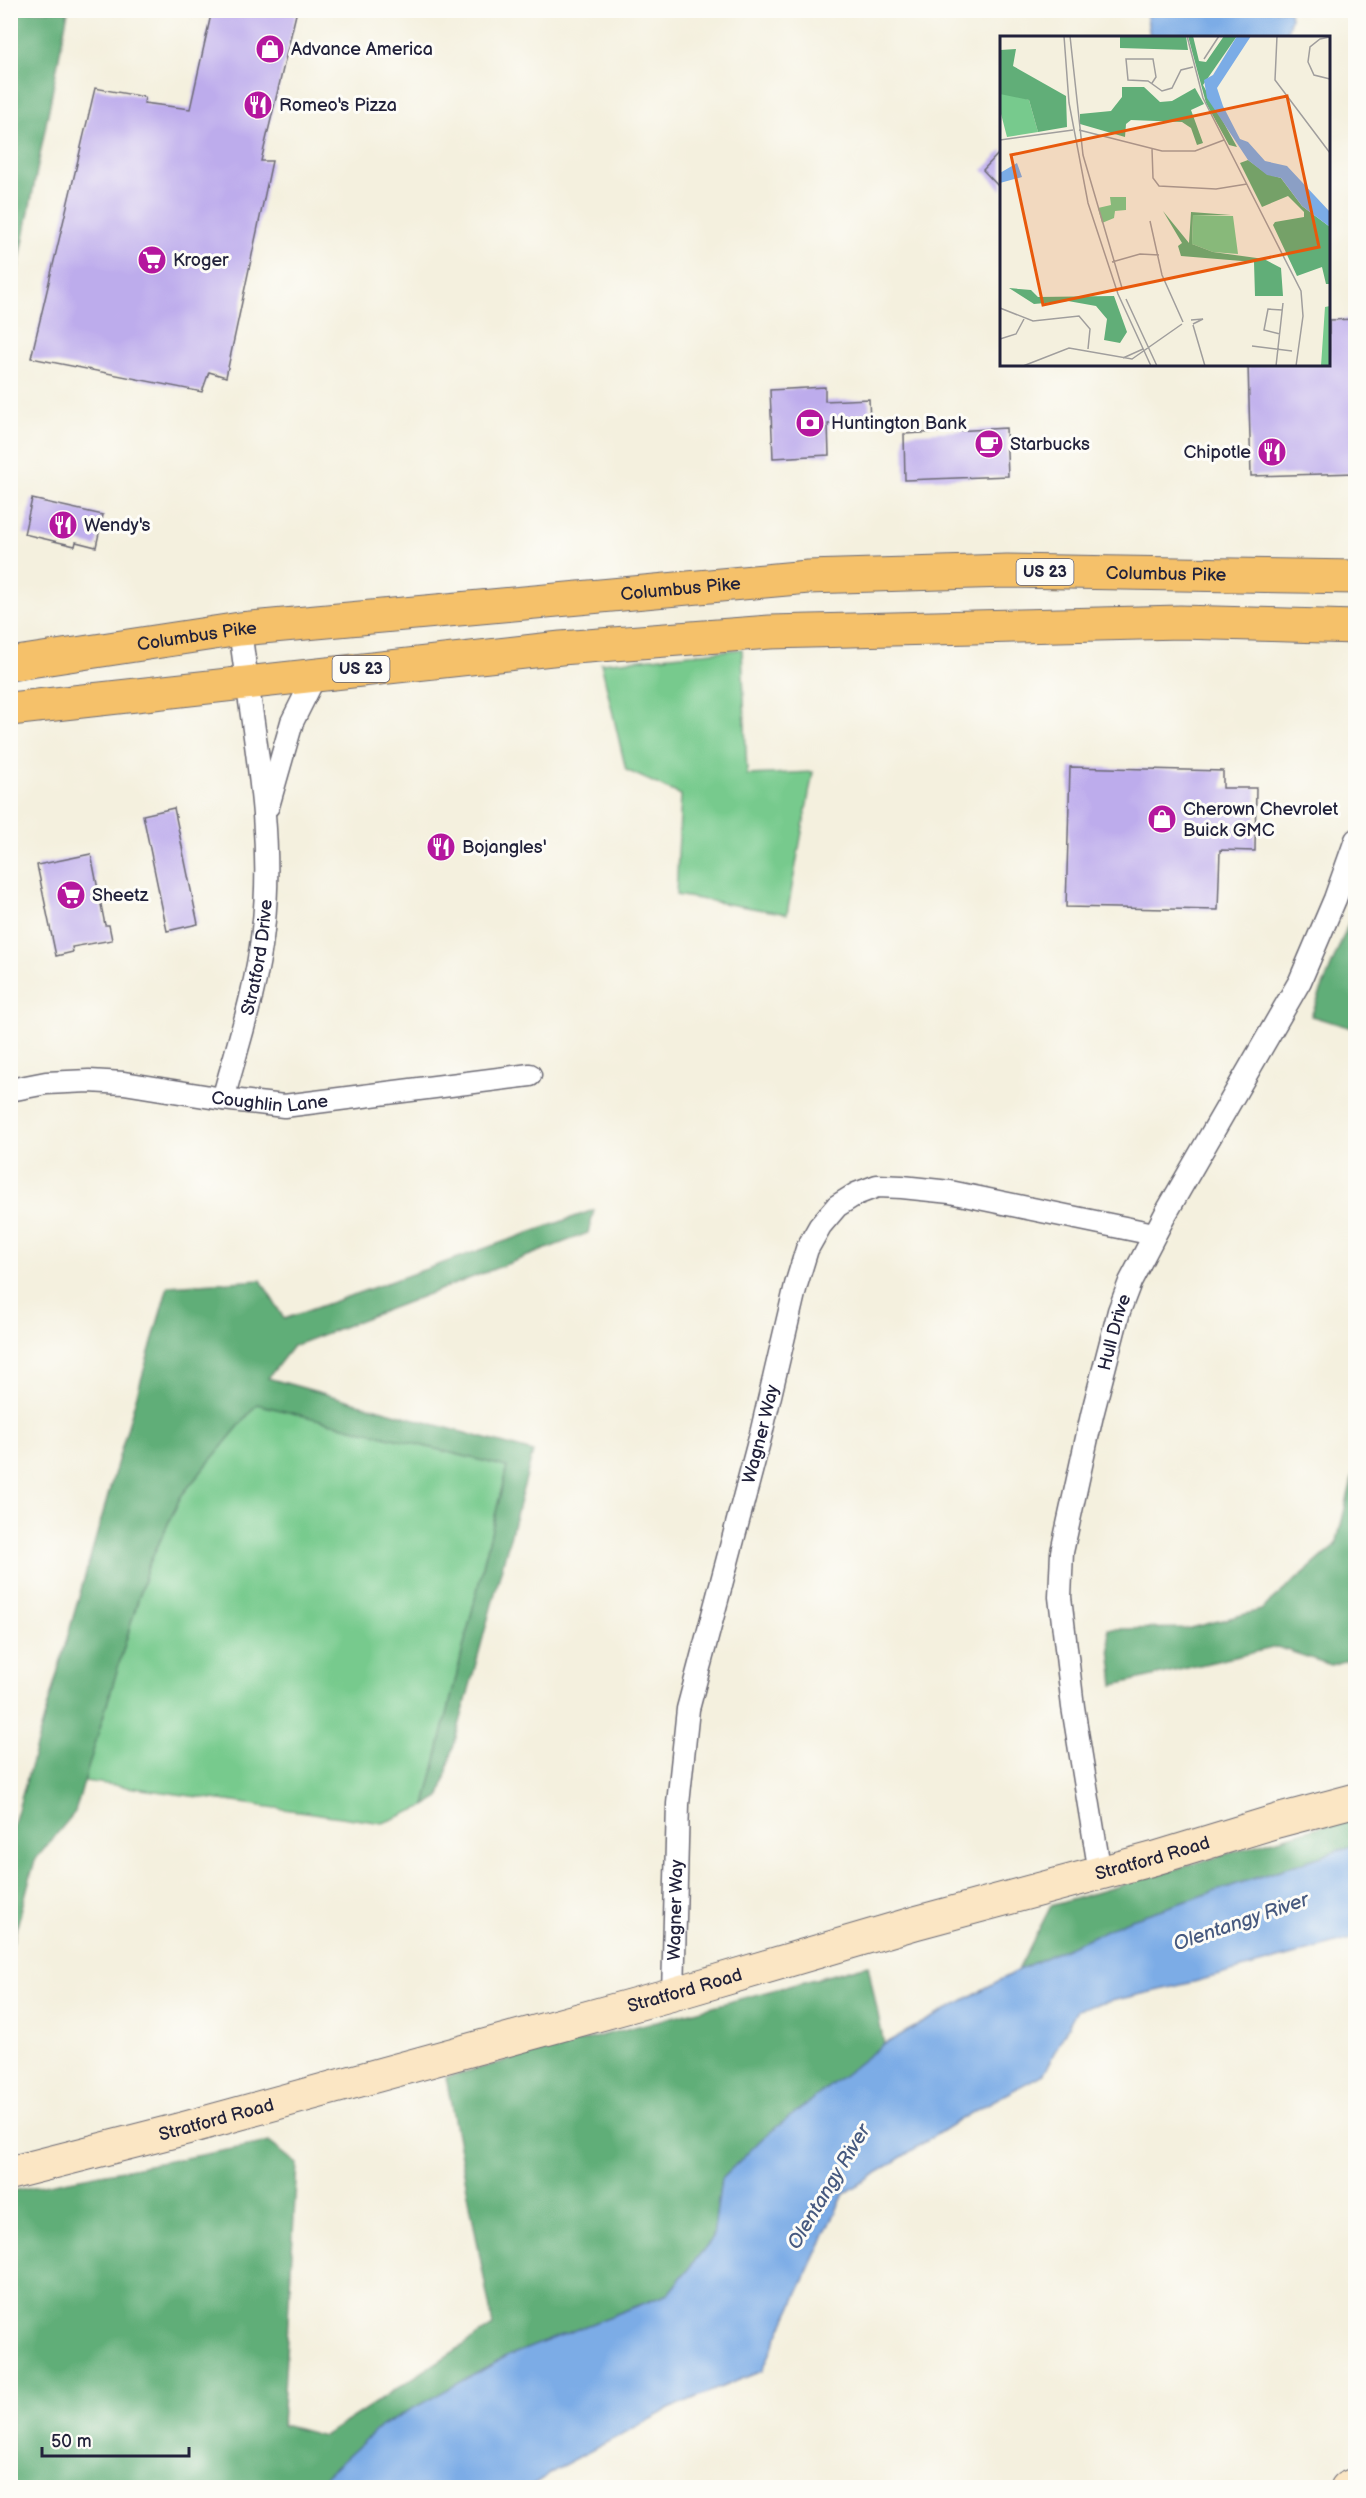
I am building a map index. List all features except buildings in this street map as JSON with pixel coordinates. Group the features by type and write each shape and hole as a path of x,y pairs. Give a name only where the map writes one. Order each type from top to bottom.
{"highway":[{"name":"Columbus Pike","path":"10,664 240,629 808,577 1007,571 1356,577"},
{"path":"1180,622 1194,609 1205,605 1356,605"},
{"name":"US 23","path":"10,709 561,648 770,632 1055,624 1120,626 1180,622 1356,627"}],"street":[{"name":"Stratford Drive","path":"223,1099 253,988 264,929 266,813 240,629"},
{"name":"Stratford Drive","path":"266,813 292,722 315,674"},
{"name":"Hull Drive","path":"1100,1873 1062,1623 1062,1552 1074,1490 1119,1311 1130,1282 1154,1234 1300,981 1335,900 1356,840"},
{"name":"Coughlin Lane","path":"10,1090 46,1083 89,1081 124,1083 284,1106 530,1075"},
{"name":"Wagner Way","path":"673,1994 678,1804 688,1708 761,1434 796,1285 807,1249 820,1226 837,1206 856,1194 877,1186 957,1194 1154,1234"},
{"name":"Stratford Road","path":"10,2173 186,2128 673,1994 1356,1800"},
{"path":"1347,2487 1356,2484"}],"green space":[{"path":"18,11 68,11 11,304 10,31"},
{"path":"742,649 747,775 813,772 787,914 676,895 681,795 626,770 601,663"},
{"path":"1355,907 1355,1029 1311,1016"},
{"path":"594,1210 588,1233 293,1346 268,1378 533,1452 440,1797 425,1806 507,1467 257,1404 181,1496 148,1566 75,1812 35,1860 11,1948 11,1834 168,1286 261,1280 284,1319"},
{"path":"257,1404 507,1467 425,1806 383,1823 84,1781 148,1567 181,1496"},
{"path":"1355,1467 1355,1658 1331,1665 1277,1647 1114,1685 1108,1629 1191,1628 1261,1610 1336,1545"},
{"path":"1355,1816 1355,1845 1126,1921 1018,1970 1051,1906"},
{"path":"868,1965 884,2044 764,2137 721,2179 713,2238 668,2294 508,2356 381,2426 314,2487 11,2488 11,2191 269,2142 297,2164 282,2425 324,2436 493,2326 446,2077"}],"water":[{"path":"1289,10 1291,17 1286,36 1150,36 1146,11"},
{"name":"Olentangy River","path":"1355,1845 1355,1938 1194,1982 1077,2009 1043,2074 967,2115 844,2194 762,2371 677,2405 562,2466 529,2487 314,2487 381,2426 508,2356 668,2294 713,2238 721,2179 764,2137 884,2044 1018,1970 1126,1921"}],"place":[{"name":"Advance America","path":"270,49"},
{"name":"Romeo's Pizza","path":"258,105"},
{"name":"Kroger","path":"152,260"},
{"name":"Huntington Bank","path":"810,423"},
{"name":"Starbucks","path":"989,444"},
{"name":"Chipotle","path":"1272,452"},
{"name":"Wendy's","path":"63,525"},
{"name":"Cherown Chevrolet Buick GMC","path":"1162,819"},
{"name":"Bojangles'","path":"441,847"},
{"name":"Sheetz","path":"71,895"}]}
